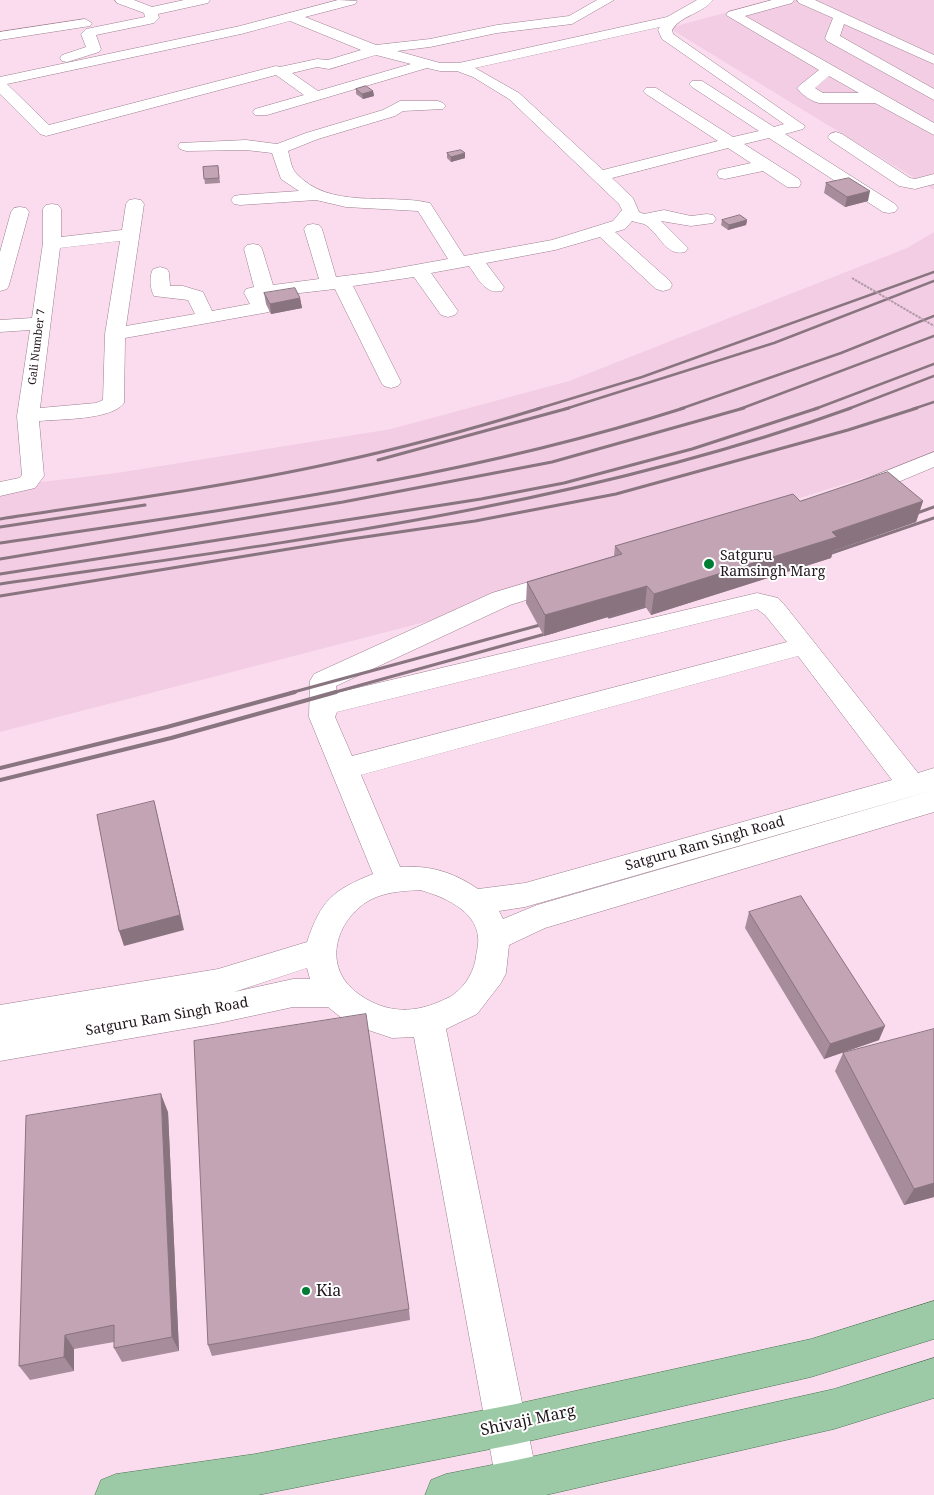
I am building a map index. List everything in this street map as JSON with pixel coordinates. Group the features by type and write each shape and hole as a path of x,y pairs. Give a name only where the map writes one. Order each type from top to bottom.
{"main road":[{"name":"Shivaji Marg","path":"116,1495 255,1475 506,1426 811,1358 934,1320"},
{"path":"446,1495 517,1481 834,1409 934,1378"}],"street":[{"path":"122,0 151,11 203,0"},
{"path":"178,106 317,62 328,65 375,50 430,43 497,29 572,20 607,0"},
{"path":"290,16 375,50 440,67 459,67 671,20 694,9 706,0"},
{"path":"787,0 733,15 934,130"},
{"path":"804,0 934,60"},
{"path":"0,80 241,30 350,1"},
{"path":"0,80 28,68 92,50 94,48 89,33 149,20 152,18 151,11"},
{"path":"840,17 832,38 933,94"},
{"path":"671,20 665,30 672,41 797,126 905,182 915,184 934,179"},
{"path":"0,36 85,23"},
{"path":"497,29 526,52"},
{"path":"260,112 426,64"},
{"path":"115,334 262,308 253,293 376,278 555,245 619,225 629,215 631,211 627,202 514,96 478,74 459,67"},
{"path":"828,70 805,88 818,98 882,101 933,94"},
{"path":"0,86 46,131 208,88 284,73 316,96"},
{"path":"697,84 772,132 895,204 823,139"},
{"path":"651,91 793,183"},
{"path":"186,146 279,148 389,113 400,106 438,106"},
{"path":"600,176 797,126"},
{"path":"279,148 287,175 318,195"},
{"path":"725,174 767,165"},
{"path":"240,200 318,195 353,203 410,204 424,207 467,261 495,287"},
{"path":"28,416 100,409 113,403 115,334 136,204"},
{"name":"Gali Number 7","path":"0,489 27,483 33,476 28,416 52,243 52,209"},
{"path":"0,285 20,212"},
{"path":"629,215 647,218 664,215 691,221 707,219"},
{"path":"647,218 679,248"},
{"path":"312,229 335,282 391,382"},
{"path":"603,230 662,285"},
{"path":"52,243 130,235"},
{"path":"253,249 265,291"},
{"path":"419,270 448,311"},
{"path":"160,273 161,292 183,292 196,296 206,318"},
{"path":"0,326 40,323"},
{"path":"839,496 868,488 934,459"},
{"path":"390,880 322,717 322,681 501,599 586,573"},
{"path":"322,712 328,705 757,601 774,608 804,646 927,788"},
{"path":"344,769 804,646"},
{"name":"Satguru Ram Singh Road","path":"474,902 525,896 927,788"},
{"name":"Satguru Ram Singh Road","path":"494,938 537,918 927,788"},
{"path":"420,878 450,886 474,902 487,918 494,938 490,973 466,1004 428,1022 392,1024 359,1013 334,993 326,980 322,966 320,951 330,919 355,894 390,880 420,878"},
{"name":"Satguru Ram Singh Road","path":"0,1019 218,983 320,951"},
{"name":"Satguru Ram Singh Road","path":"0,1046 219,1009 293,993 334,993"},
{"path":"428,1022 517,1481"}],"path":[{"path":"852,278 934,326"}],"shaded area":[{"path":"772,0 934,0 934,190 669,28"},
{"path":"934,232 934,456 726,521 518,598 0,732 0,487 117,473 391,429 569,381 907,248"}],"building":[{"path":"366,86 373,91 362,94 356,89"},
{"path":"461,150 465,153 451,157 447,153"},
{"path":"218,166 219,178 204,179 203,167"},
{"path":"849,178 870,191 847,197 826,183"},
{"path":"740,215 747,220 729,225 722,220"},
{"path":"295,288 300,298 270,304 264,293"},
{"path":"888,472 923,501 832,532 837,537 654,594 647,586 545,615 527,582 622,554 615,546 793,494 800,501"},
{"path":"154,801 180,915 119,931 97,815"},
{"path":"801,896 885,1026 830,1044 749,912"},
{"path":"366,1014 409,1309 208,1345 194,1041"},
{"path":"934,1029 934,1183 914,1189 843,1053"},
{"path":"161,1094 172,1337 114,1348 114,1325 65,1335 64,1357 19,1366 26,1116"}],"railway":[{"path":"537,409 642,377 934,272"},
{"path":"565,409 774,343 934,281"},
{"path":"680,409 841,353 934,316"},
{"path":"740,409 934,336"},
{"path":"815,409 934,364"},
{"path":"848,409 934,376"},
{"path":"913,409 934,402"},
{"path":"0,519 167,494 292,472 411,445 541,408"},
{"path":"378,460 569,408"},
{"path":"0,543 173,518 431,473 600,433 684,408"},
{"path":"0,559 343,502 552,462 744,408"},
{"path":"0,596 344,540 475,521 616,494 848,430 917,408"},
{"path":"0,574 481,499 564,483 692,449 815,409"},
{"path":"0,584 323,536 537,496 643,471 748,442 848,409"},
{"path":"0,527 145,505"},
{"path":"906,517 934,507"},
{"path":"820,557 934,518"},
{"path":"609,617 657,603"},
{"path":"290,693 551,622"},
{"path":"332,693 556,631"},
{"path":"0,768 167,727 295,692"},
{"path":"0,780 171,738 336,692"}],"place":[{"name":"Satguru Ramsingh Marg","path":"709,564"},
{"name":"Kia","path":"306,1291"}]}
